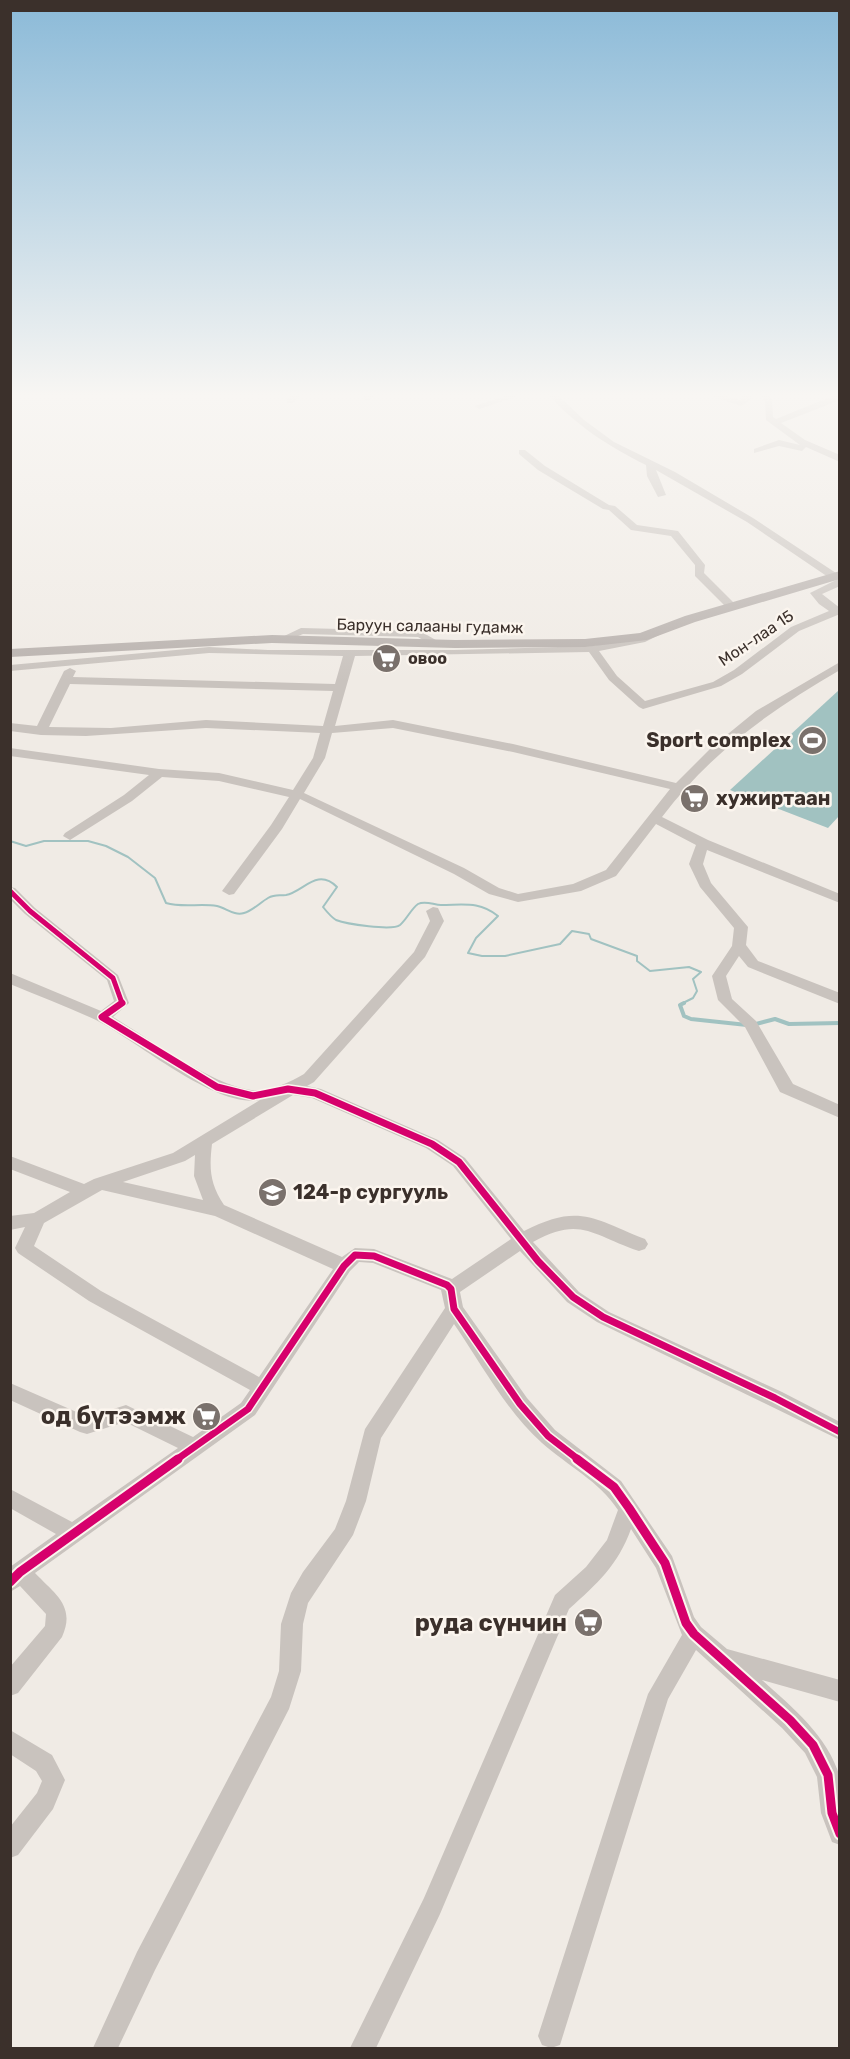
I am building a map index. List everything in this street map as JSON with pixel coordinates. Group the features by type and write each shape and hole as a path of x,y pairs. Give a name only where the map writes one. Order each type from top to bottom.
{"main road":[{"name":"Баруун салааны гудамж","path":"10,653 365,637 435,643 585,643 642,637 673,624 838,578"}],"street":[{"path":"579,489 606,507 612,508 634,528 674,532 700,565 699,574 732,607"},
{"path":"658,489 661,495"},
{"path":"695,489 750,520 838,578"},
{"name":"Мон-лаа 15","path":"592,649 613,678 643,705 717,684 738,672 795,629 837,611 815,593 838,578"},
{"path":"10,668 209,650 350,653 592,649 641,640 673,624"},
{"path":"229,891 297,795 319,758 350,653"},
{"path":"41,730 74,663"},
{"path":"10,752 159,773 219,777 307,797 494,891 518,897 576,888 611,873 621,863 676,787 760,714 840,665"},
{"path":"67,680 339,688"},
{"path":"10,727 112,732 205,724 327,728 380,727 393,724 676,787"},
{"path":"70,836 128,798 159,773"},
{"path":"654,818 703,843 840,899"},
{"path":"703,843 696,864 705,884 741,927 739,946 719,976 726,1004 751,1025 758,1041 783,1076 786,1088 840,1112"},
{"path":"10,891 30,911 113,978 122,1003 102,1017"},
{"path":"10,1223 37,1219 93,1187 179,1157 309,1078 420,954 437,921 433,911"},
{"path":"739,946 753,964 840,999"},
{"path":"10,978 102,1017 217,1087 253,1096 288,1089 315,1093 383,1121 445,1151 459,1162 521,1241 573,1297 603,1317 775,1398 840,1432"},
{"path":"205,1140 200,1177 207,1194 218,1210"},
{"path":"10,1162 93,1187 218,1210 344,1266"},
{"path":"37,1219 24,1248 95,1296 263,1388"},
{"path":"105,2049 146,1961 281,1701 290,1671 292,1624 298,1600 310,1579 343,1535 356,1501 372,1435 453,1299 521,1241 564,1221 576,1221 639,1244"},
{"path":"10,1685 55,1630 57,1611 15,1577 248,1409 344,1266 355,1255 374,1256 447,1285 453,1299 520,1404 548,1436 614,1487 665,1563 686,1623 694,1634 790,1720 813,1745 828,1775 832,1813 840,1834"},
{"path":"10,1391 87,1426 126,1413 196,1448"},
{"path":"10,1498 61,1525 71,1535"},
{"path":"363,2049 432,1906 562,1602 593,1574 615,1546 629,1508"},
{"path":"551,2036 659,1694 694,1634"},
{"path":"723,1659 840,1691"},
{"path":"10,1741 44,1762 54,1780 45,1801 10,1847"}],"water":[{"name":"Sport complex","path":"839,690 839,816 828,828 730,790"}],"waterway":[{"path":"10,841 26,846 44,841 88,841 106,846 128,857 155,878 166,903 217,906 240,914 270,897 292,893 310,882 323,879 337,887 323,907 336,920 349,923 395,927 400,925 418,904 424,902 478,906 498,916 476,938 468,953 482,956 505,956 560,944 572,931 589,934 591,939 637,956 637,961 650,971 689,967 701,972 693,979 697,991 693,998 681,1004"},
{"path":"684,1003 680,1005 684,1016 691,1019 747,1025"},
{"path":"756,1024 775,1019 789,1024 840,1023"}],"cycle path":[{"path":"10,891 30,911 113,978 122,1003 102,1017 217,1087 253,1096 288,1089 315,1093 432,1144 459,1162 538,1261 573,1297 603,1317 775,1398 840,1432"},
{"path":"10,1582 20,1572 248,1409 344,1266 355,1255 374,1256 447,1285 451,1289 454,1309 520,1404 548,1436 614,1487 665,1563 686,1623 694,1634 790,1720 813,1745 828,1775 832,1813 840,1834"}],"place":[{"name":"овоо","path":"387,658"},
{"name":"Sport complex","path":"812,740"},
{"name":"хужиртаан","path":"695,798"},
{"name":"124-р сургууль","path":"272,1192"},
{"name":"од бүтээмж","path":"207,1416"},
{"name":"руда сүнчин","path":"588,1623"}]}
